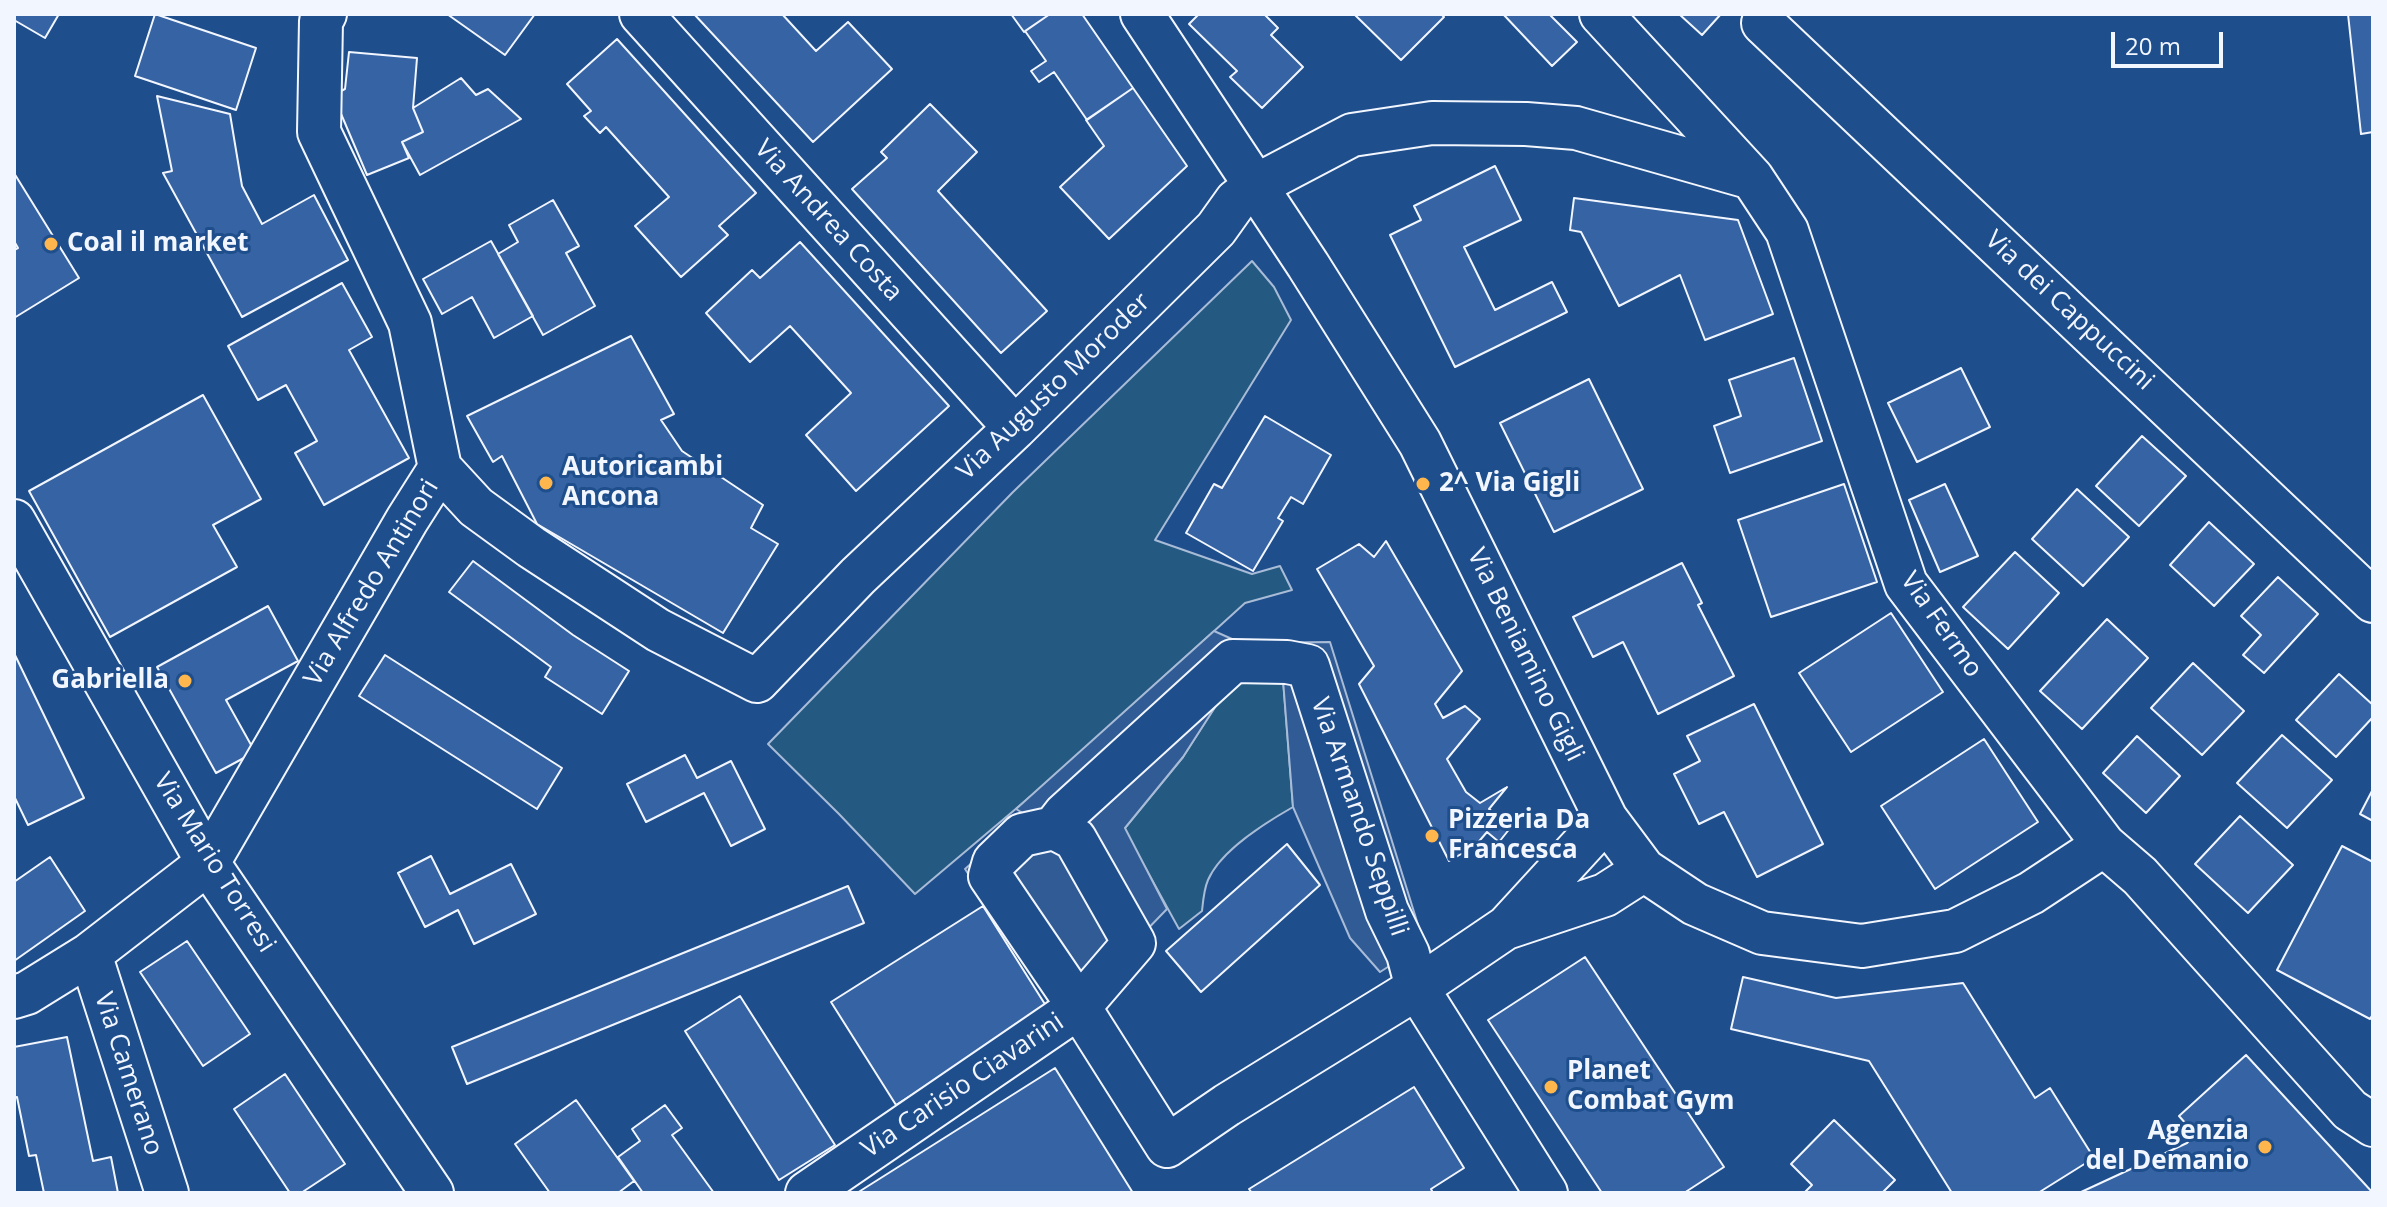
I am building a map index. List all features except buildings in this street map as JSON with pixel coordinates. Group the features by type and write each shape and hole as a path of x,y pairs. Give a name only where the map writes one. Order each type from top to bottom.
{"street":[{"name":"Via Alfredo Antinori","path":"208,863 399,533 440,468 410,323 319,132 321,21 325,14"},
{"name":"Via Andrea Costa","path":"641,14 1015,428"},
{"name":"Via Beniamino Gigli","path":"1142,14 1308,265 1420,443 1606,819 1644,870 1695,904 1762,933 1862,946 1955,931 2031,893 2104,845"},
{"name":"Via Fermo","path":"1601,14 1752,178 1787,231 1906,584 2104,845 2140,876 2350,1110 2373,1125"},
{"name":"Via dei Cappuccini","path":"1763,23 2373,601"},
{"name":"Via Augusto Moroder","path":"440,468 476,507 531,547 658,630 757,681 858,576 1015,428 1216,229 1236,201 1255,186 1352,135 1432,123 1576,128 1752,178"},
{"name":"Via Mario Torresi","path":"14,521 208,863 432,1193"},
{"name":"Via Armando Seppilli","path":"1054,828 1065,814 1233,661 1241,648 1308,666 1387,911 1408,954 1417,988"},
{"path":"1054,828 1022,835 994,862 990,876 1079,1007 1167,1146 1227,1105 1417,988 1507,927 1606,819"},
{"name":"Via Carisio Ciavarini","path":"807,1193 1079,1007 1134,943 1075,839 1054,828"},
{"name":"Via Camerano","path":"14,997 27,993 90,954 208,863"},
{"path":"1507,927 1605,895 1644,870"},
{"name":"Via Camerano","path":"90,954 167,1193"},
{"path":"1417,988 1546,1193"}],"shaded area":[{"path":"1252,261 1274,287 1291,320 1155,540 1252,574 1280,566 1292,590 1245,603 1050,780 915,894 768,744 1013,492"},
{"path":"1214,631 1241,643 1330,642 1424,944 1380,972 1350,938 1293,807 1283,680 1230,684 1183,757 1125,828 1167,909 1134,943 1053,1000 965,869 1026,815 1016,809"},
{"path":"1283,679 1293,807 1257,829 1223,858 1208,880 1202,911 1179,929 1124,829 1183,757 1230,683"}],"place":[{"name":"Coal il market","path":"51,244"},
{"name":"Autoricambi Ancona","path":"546,483"},
{"name":"2^ Via Gigli","path":"1423,484"},
{"name":"Gabriella","path":"185,681"},
{"name":"Pizzeria Da Francesca","path":"1432,836"},
{"name":"Planet Combat Gym","path":"1551,1087"},
{"name":"Agenzia del Demanio","path":"2265,1147"}]}
